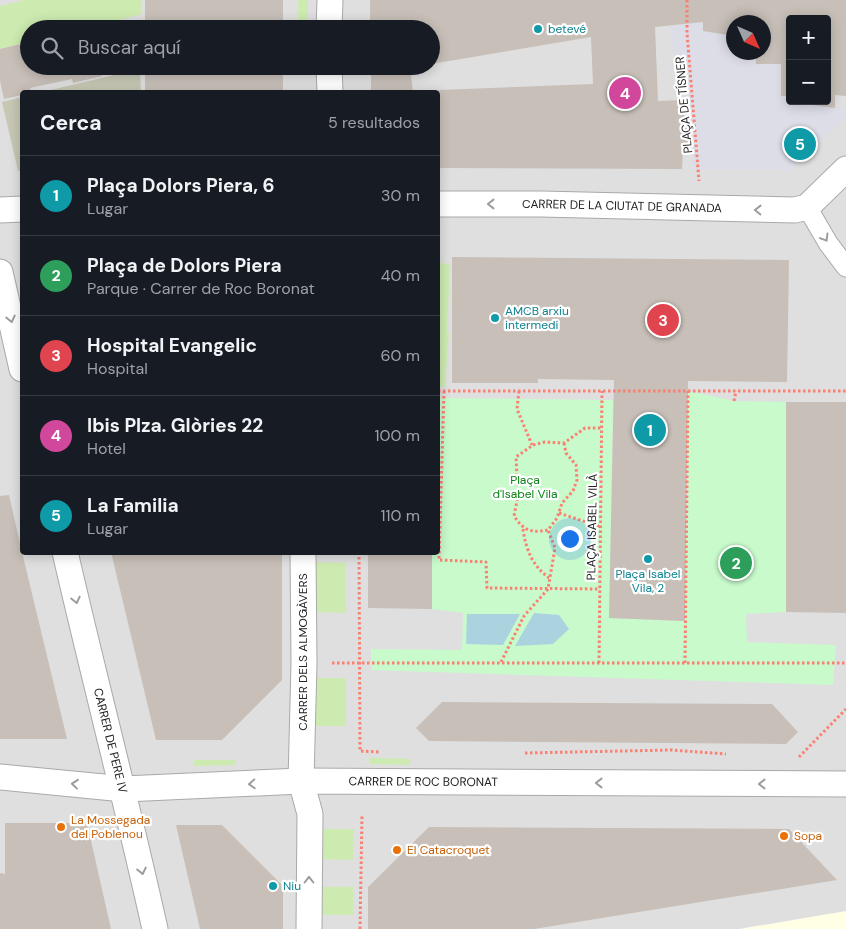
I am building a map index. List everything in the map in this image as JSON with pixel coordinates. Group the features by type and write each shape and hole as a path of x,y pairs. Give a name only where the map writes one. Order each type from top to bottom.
{"street":[{"path":"329,20 330,0"},
{"path":"330,75 330,90"},
{"path":"846,169 806,207 832,250 846,267"},
{"name":"CARRER DE LA CIUTAT DE GRANADA","path":"440,204 541,204 795,210 806,207"},
{"path":"0,210 20,209"},
{"path":"0,272 20,360"},
{"name":"CARRER DE PERE IV","path":"66,555 108,736 124,789 155,929"},
{"name":"CARRER DELS ALMOGÀVERS","path":"300,781 304,663 303,555"},
{"name":"CARRER DE ROC BORONAT","path":"0,776 124,789 300,781 846,784"},
{"path":"300,781 310,814 309,929"}],"path":[{"name":"PLAÇA DE TÍSNER","path":"688,0 687,33 702,209"},
{"path":"440,391 846,391"},
{"path":"440,526 444,391"},
{"path":"519,391 517,409 532,445"},
{"name":"PLAÇA ISABEL VILÀ","path":"599,663 602,391"},
{"path":"685,663 688,391"},
{"path":"734,401 736,391"},
{"path":"549,578 538,569 528,551 523,529 514,516 518,496 516,457 532,445 546,442 564,443 586,428 601,428"},
{"path":"523,529 535,532 548,530 559,513 562,503 573,492 577,480 576,465 566,453 564,443"},
{"path":"559,513 600,527"},
{"path":"501,662 524,616 548,589 555,548 548,530"},
{"path":"359,555 360,751 386,752"},
{"path":"439,555 439,560 486,562 488,588 600,590"},
{"path":"304,663 846,663"},
{"path":"798,758 846,709"},
{"path":"521,753 671,750 729,754"},
{"path":"360,929 362,815"}],"shaded area":[{"path":"0,0 846,0 846,929 0,929"},
{"path":"703,0 703,31 726,35 726,60 756,60 756,64 781,64 786,85 786,105 814,105 846,109 846,115 791,170 693,170 669,25"},
{"path":"114,75 140,75 141,90 51,90"},
{"path":"20,98 20,171 18,171 2,102"},
{"path":"846,911 846,929 739,929"}],"green space":[{"path":"24,0 142,0 142,14 119,20 20,20 20,44 0,49 0,6"},
{"path":"298,0 308,0 308,20 297,20"},
{"path":"440,262 450,265 447,333 449,333 445,387 440,387"},
{"name":"Plaça d'Isabel Vila","path":"688,391 734,401 786,402 786,612 746,614 747,642 836,645 833,685 371,670 371,649 462,650 463,613 432,609 432,555 440,555 440,398 613,400 609,618 685,621"},
{"path":"313,562 345,563 346,613 313,612"},
{"path":"313,678 346,678 346,726 312,726"},
{"path":"370,758 410,759 410,765 370,764"},
{"path":"194,760 236,760 236,765 194,766"},
{"path":"319,829 354,829 353,860 319,859"},
{"path":"319,887 353,887 353,915 319,915"}],"water":[{"path":"534,613 559,615 569,629 553,644 515,646"},
{"path":"467,614 520,614 503,645 466,644"}],"building":[{"path":"145,0 283,0 283,20 145,20"},
{"path":"370,0 846,0 846,96 835,95 835,108 812,105 831,105 831,15 786,15 786,96 781,96 781,64 756,64 756,60 771,60 771,15 726,15 726,35 703,31 703,22 655,27 658,101 682,100 690,151 683,150 682,169 440,168 440,90 438,90 593,84 591,37 440,62 440,20 370,20"},
{"path":"20,44 20,75 102,76 73,83 72,79 30,88 30,90 20,90 20,95 4,99 0,81 0,49"},
{"path":"145,75 283,75 283,90 145,90"},
{"path":"371,75 411,75 413,90 371,90"},
{"path":"452,257 789,260 787,382 688,381 685,621 609,618 614,380 538,379 538,383 452,383"},
{"path":"786,402 846,402 846,613 786,612"},
{"path":"9,495 20,543 20,555 23,555 67,739 0,739 0,496"},
{"path":"112,555 282,555 282,680 222,740 156,740"},
{"path":"368,555 432,555 432,609 368,608"},
{"path":"442,702 772,704 798,732 786,744 429,741 416,728"},
{"path":"5,823 87,823 111,929 0,929 0,873 5,874"},
{"path":"176,825 222,825 283,886 283,929 200,929"},
{"path":"429,827 789,829 837,880 534,929 368,929 368,887"}],"place":[{"name":"betevé","path":"538,29"},
{"name":"Ibis Plza. Glòries 22","path":"625,93"},
{"name":"La Familia","path":"800,144"},
{"name":"AMCB arxiu intermedi","path":"495,318"},
{"name":"Hospital Evangelic","path":"663,320"},
{"name":"Plaça Dolors Piera, 6","path":"650,430"},
{"name":"Plaça Isabel Vila, 2","path":"648,559"},
{"name":"Plaça de Dolors Piera","path":"736,563"},
{"name":"La Mossegada del Poblenou","path":"61,827"},
{"name":"Sopa","path":"784,836"},
{"name":"El Catacroquet","path":"397,850"},
{"name":"Niu","path":"273,886"}]}
